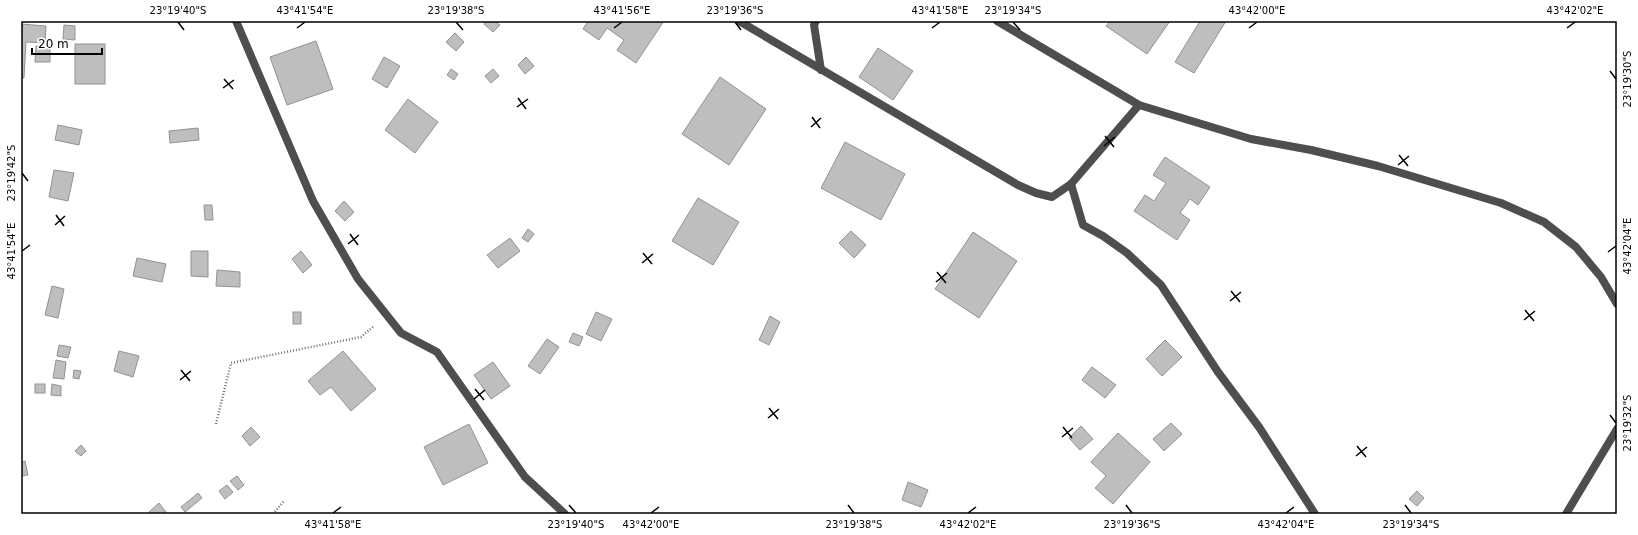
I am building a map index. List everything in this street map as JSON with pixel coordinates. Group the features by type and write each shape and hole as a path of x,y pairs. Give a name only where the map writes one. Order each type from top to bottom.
{"street":[{"path":"236,21 313,201 358,279 401,333 437,352 525,477 565,514"},
{"path":"739,21 1018,185 1036,193 1052,197 1070,184 1139,105"},
{"path":"816,21 814,25 821,70"},
{"path":"997,21 1139,105 1251,139 1311,150 1378,166 1501,203 1544,222 1576,247 1601,276 1617,304"},
{"path":"1070,184 1083,225 1103,236 1126,253 1161,286 1218,372 1259,427 1315,514"},
{"path":"1566,514 1617,429"}],"path":[{"path":"216,424 231,363 361,337 387,316"},
{"path":"273,514 284,501"}],"building":[{"path":"487,21 495,21 500,25 493,32 484,24"},
{"path":"588,21 664,21 636,63 617,50 624,40 607,28 599,40 583,29"},
{"path":"1110,21 1170,21 1147,54 1106,26"},
{"path":"1200,21 1226,21 1194,73 1175,62"},
{"path":"21,24 46,26 45,43 26,42 24,78 21,78"},
{"path":"64,25 75,26 75,40 63,39"},
{"path":"455,33 464,42 456,51 446,42"},
{"path":"316,41 333,89 287,105 270,57"},
{"path":"75,44 105,44 105,84 75,84"},
{"path":"36,46 50,46 50,62 35,62"},
{"path":"878,48 913,71 893,100 859,77"},
{"path":"384,57 400,66 387,88 372,79"},
{"path":"526,57 534,66 525,74 518,65"},
{"path":"451,69 458,74 454,80 447,75"},
{"path":"493,69 499,76 491,83 485,76"},
{"path":"720,77 766,109 729,165 682,134"},
{"path":"408,99 438,122 415,153 385,130"},
{"path":"58,125 82,130 79,145 55,140"},
{"path":"198,128 199,140 170,143 169,131"},
{"path":"845,142 905,174 881,220 821,188"},
{"path":"1165,157 1210,187 1198,205 1190,199 1180,213 1190,220 1177,240 1134,211 1145,195 1154,201 1166,183 1153,175"},
{"path":"54,170 74,173 68,201 49,197"},
{"path":"698,198 739,222 713,265 672,241"},
{"path":"344,201 354,212 345,221 335,211"},
{"path":"204,205 212,205 213,220 205,220"},
{"path":"528,229 534,234 528,242 522,238"},
{"path":"851,231 866,245 854,258 839,243"},
{"path":"973,232 1017,261 979,318 935,289"},
{"path":"510,238 520,251 498,268 487,255"},
{"path":"191,251 208,251 208,277 191,276"},
{"path":"301,251 312,265 303,273 292,259"},
{"path":"137,258 166,264 162,282 133,276"},
{"path":"217,270 240,272 240,287 216,286"},
{"path":"52,286 64,289 58,318 45,315"},
{"path":"293,312 301,312 301,324 293,324"},
{"path":"596,312 612,319 601,341 586,334"},
{"path":"770,316 780,322 769,345 759,340"},
{"path":"573,333 583,337 579,346 569,342"},
{"path":"547,339 559,347 540,374 528,366"},
{"path":"1165,340 1182,357 1162,376 1146,359"},
{"path":"59,345 71,347 68,358 57,356"},
{"path":"119,351 139,356 133,377 114,371"},
{"path":"343,351 376,389 351,411 331,387 320,395 308,381"},
{"path":"56,360 66,362 64,379 53,378"},
{"path":"493,362 510,386 491,399 474,375"},
{"path":"1092,367 1116,385 1105,398 1082,380"},
{"path":"74,370 81,371 79,379 73,378"},
{"path":"35,384 45,384 45,393 35,393"},
{"path":"52,384 61,386 61,396 51,395"},
{"path":"1171,423 1182,434 1164,451 1153,439"},
{"path":"469,424 488,463 443,485 424,447"},
{"path":"1081,426 1093,439 1080,450 1069,438"},
{"path":"251,427 260,437 250,446 242,436"},
{"path":"1118,433 1150,462 1113,504 1095,488 1106,476 1091,462"},
{"path":"81,445 86,451 81,456 75,451"},
{"path":"25,461 28,475 21,476 21,462"},
{"path":"237,476 244,485 238,490 230,481"},
{"path":"908,482 928,490 921,507 902,500"},
{"path":"227,485 233,492 225,499 219,491"},
{"path":"1417,491 1424,498 1417,506 1409,499"},
{"path":"198,493 202,498 185,512 181,507"},
{"path":"159,503 166,512 163,514 151,514 149,512"}]}
